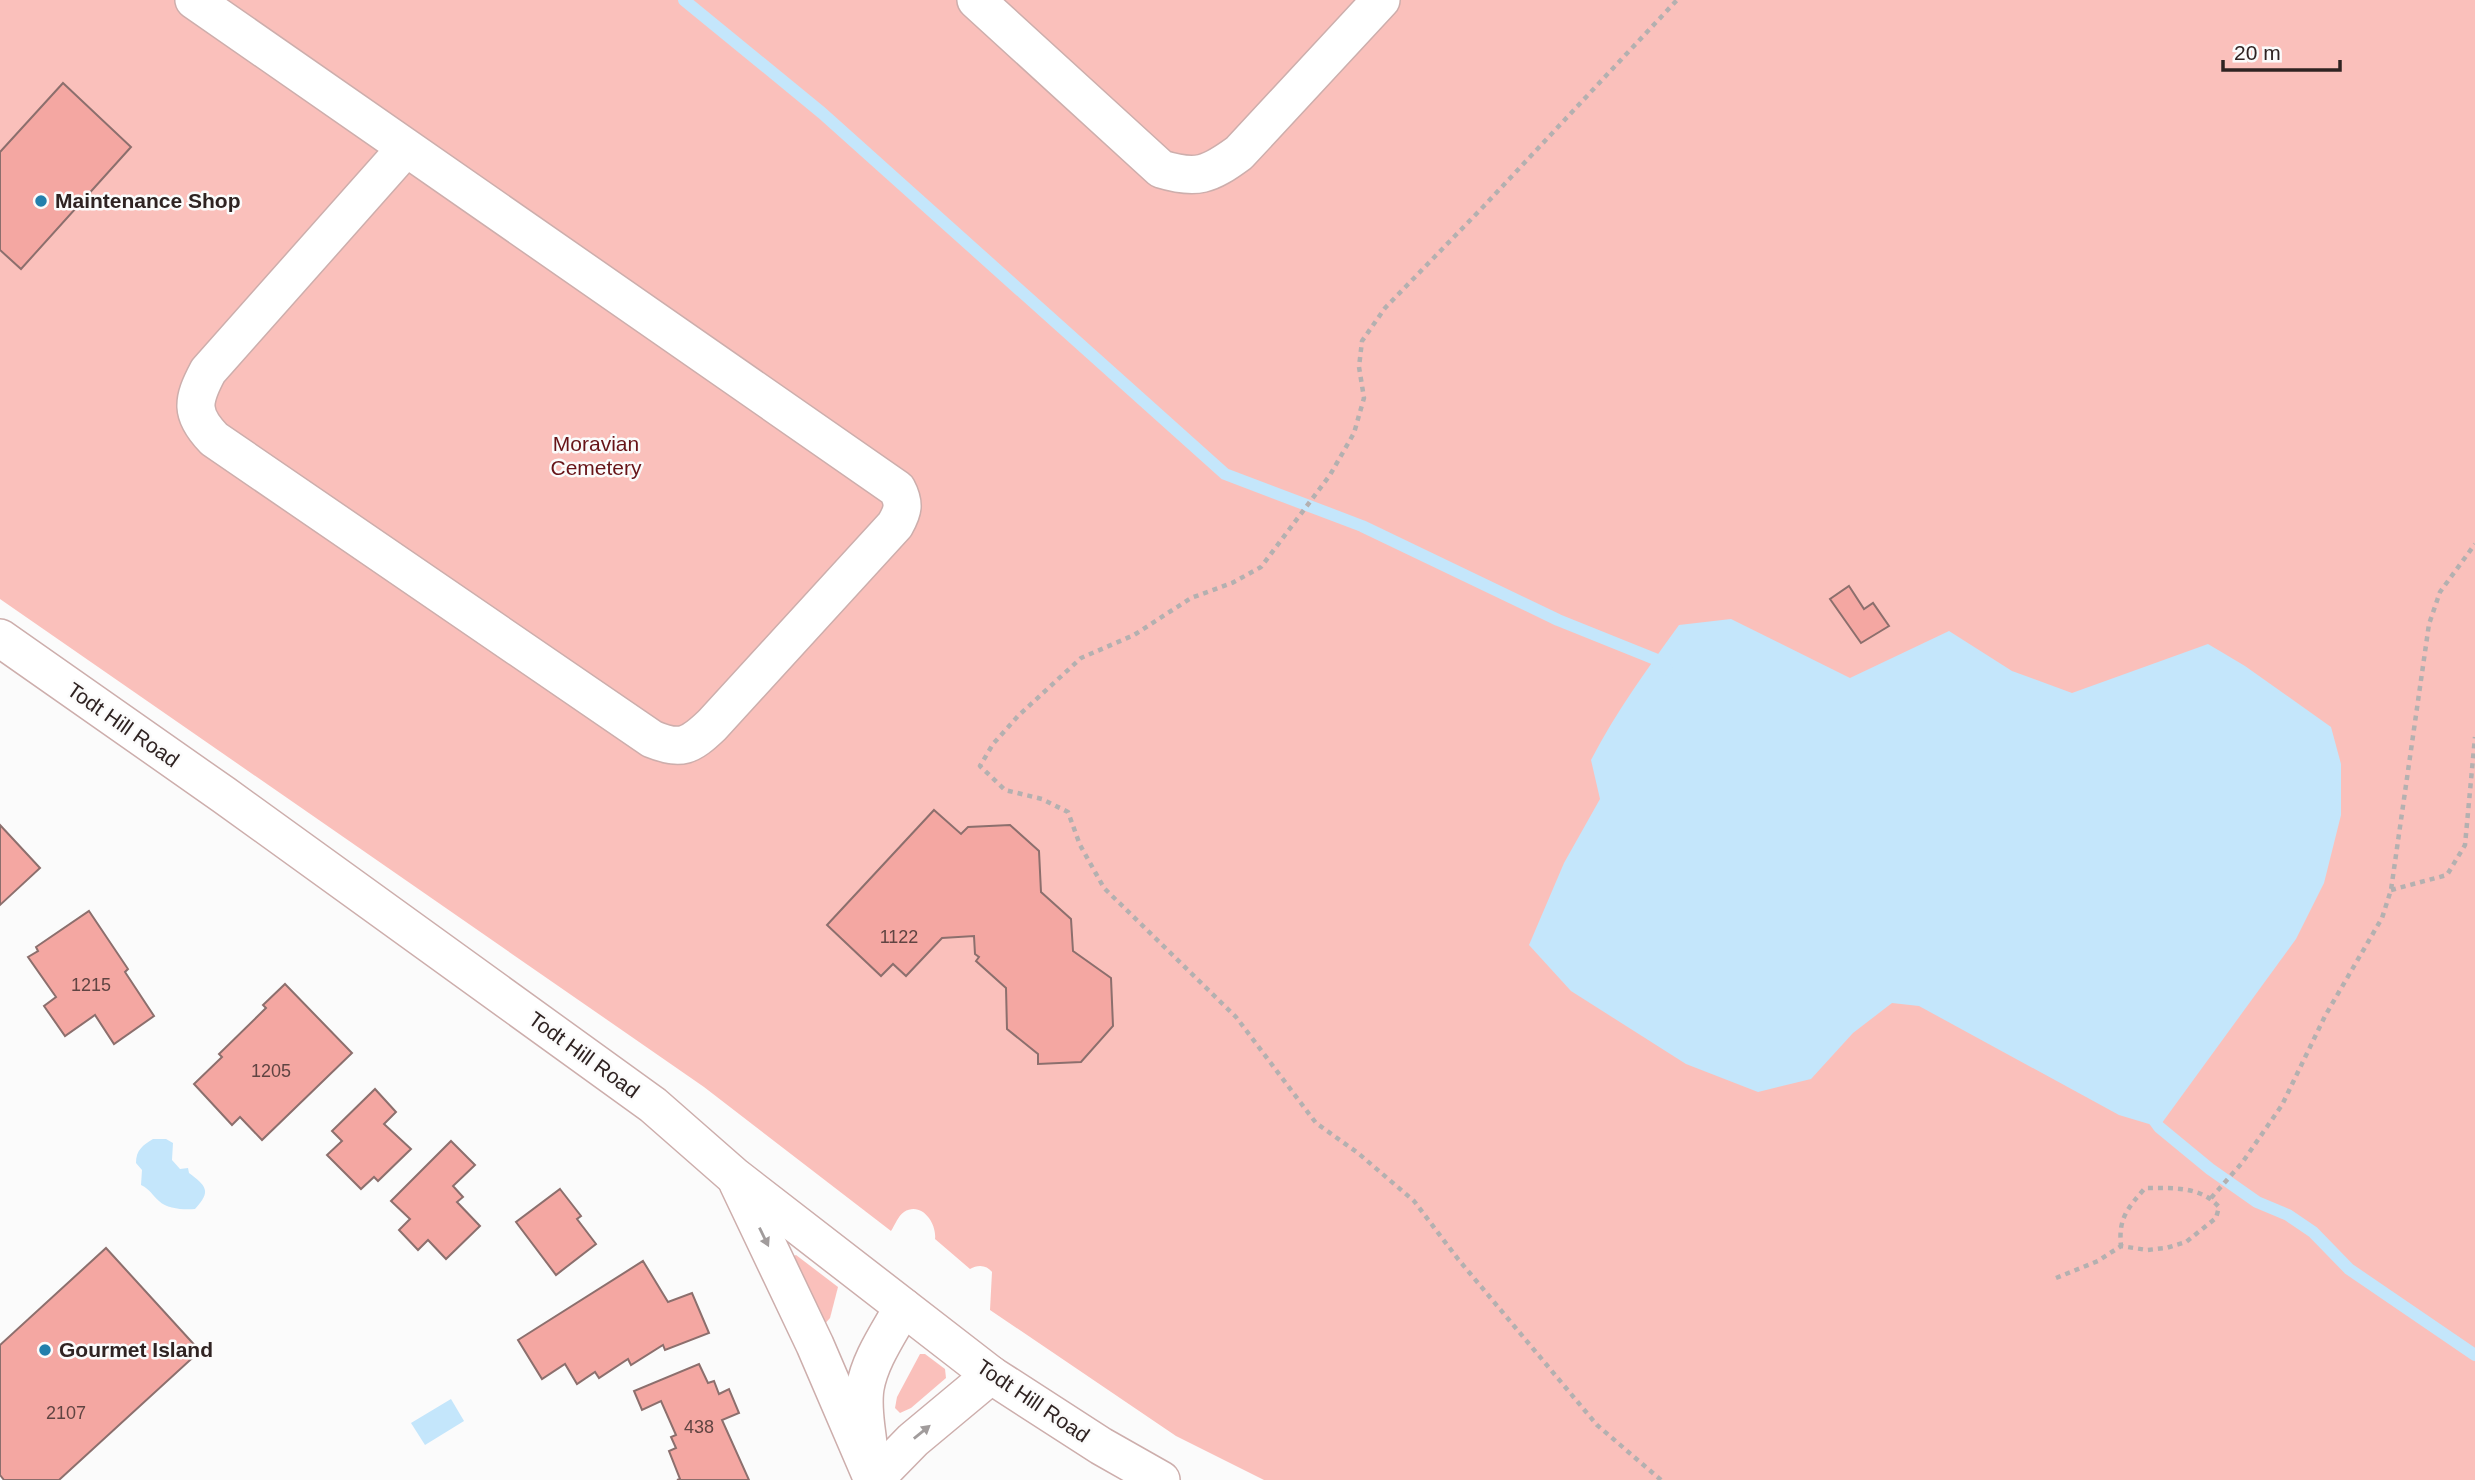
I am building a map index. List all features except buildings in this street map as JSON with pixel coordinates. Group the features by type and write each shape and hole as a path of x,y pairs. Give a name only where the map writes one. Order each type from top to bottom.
{"street":[{"path":"194,0 897,489 903,500 903,512 895,525 712,725 698,739 682,747 652,739 214,439 201,425 195,409 197,392 208,372 405,149"},
{"path":"976,0 1161,169 1198,176 1219,168 1239,153 1381,0"},
{"name":"Todt Hill Road","path":"0,638 224,795 653,1105 734,1176 991,1375 1101,1446 1161,1480"},
{"path":"734,1176 815,1345 874,1480"},
{"path":"874,1480 864,1416 865,1388 873,1362 903,1307"},
{"path":"874,1480 913,1440 991,1375"}],"path":[{"path":"1661,1480 1597,1425 1458,1259 1414,1201 1358,1153 1316,1123 1236,1017 1104,888 1080,845 1068,812 1042,799 1006,790 980,766 993,744 1018,716 1081,658 1134,635 1191,598 1232,583 1261,567 1324,484 1354,433 1364,398 1359,367 1362,341 1385,308 1677,0"},
{"path":"2212,1196 2242,1163 2282,1105 2325,1016 2382,918 2391,891 2429,624 2440,592 2475,544"},
{"path":"2391,891 2447,875 2465,845 2475,737"},
{"path":"2056,1278 2098,1261 2121,1247 2147,1250 2186,1242 2216,1218 2219,1207 2212,1196 2188,1189 2145,1188 2125,1212 2119,1233 2121,1247"}],"green space":[{"name":"Moravian Cemetery","path":"0,0 2475,0 2475,1480 1264,1480 1176,1436 990,1310 992,1272 982,1266 970,1269 935,1239 934,1227 922,1212 911,1209 904,1212 891,1231 704,1087 0,599"},
{"path":"796,1255 838,1287 830,1318 823,1326 791,1257"},
{"path":"920,1354 925,1354 945,1369 946,1378 911,1408 900,1413 895,1408 897,1397"}],"water":[{"path":"1731,619 1850,678 1949,631 2012,671 2072,693 2208,644 2245,666 2331,727 2341,764 2341,815 2324,883 2296,939 2159,1127 2119,1115 1919,1006 1892,1003 1853,1033 1811,1079 1758,1092 1686,1064 1571,991 1529,945 1564,863 1600,799 1591,760 1611,725 1679,625"},
{"path":"153,1139 166,1139 173,1143 172,1160 180,1169 188,1168 189,1173 203,1185 204,1198 195,1209 166,1206 141,1185 142,1170 136,1163 137,1155 143,1146"},
{"path":"451,1399 464,1421 425,1445 411,1423"}],"waterway":[{"path":"684,0 822,113 1225,474 1362,526 1558,620 1655,659 1667,670"},
{"path":"2151,1116 2159,1127 2210,1169 2257,1202 2288,1215 2313,1232 2349,1269 2475,1355"}],"place":[{"name":"Maintenance Shop","path":"41,201"},
{"name":"Gourmet Island","path":"45,1350"}]}
